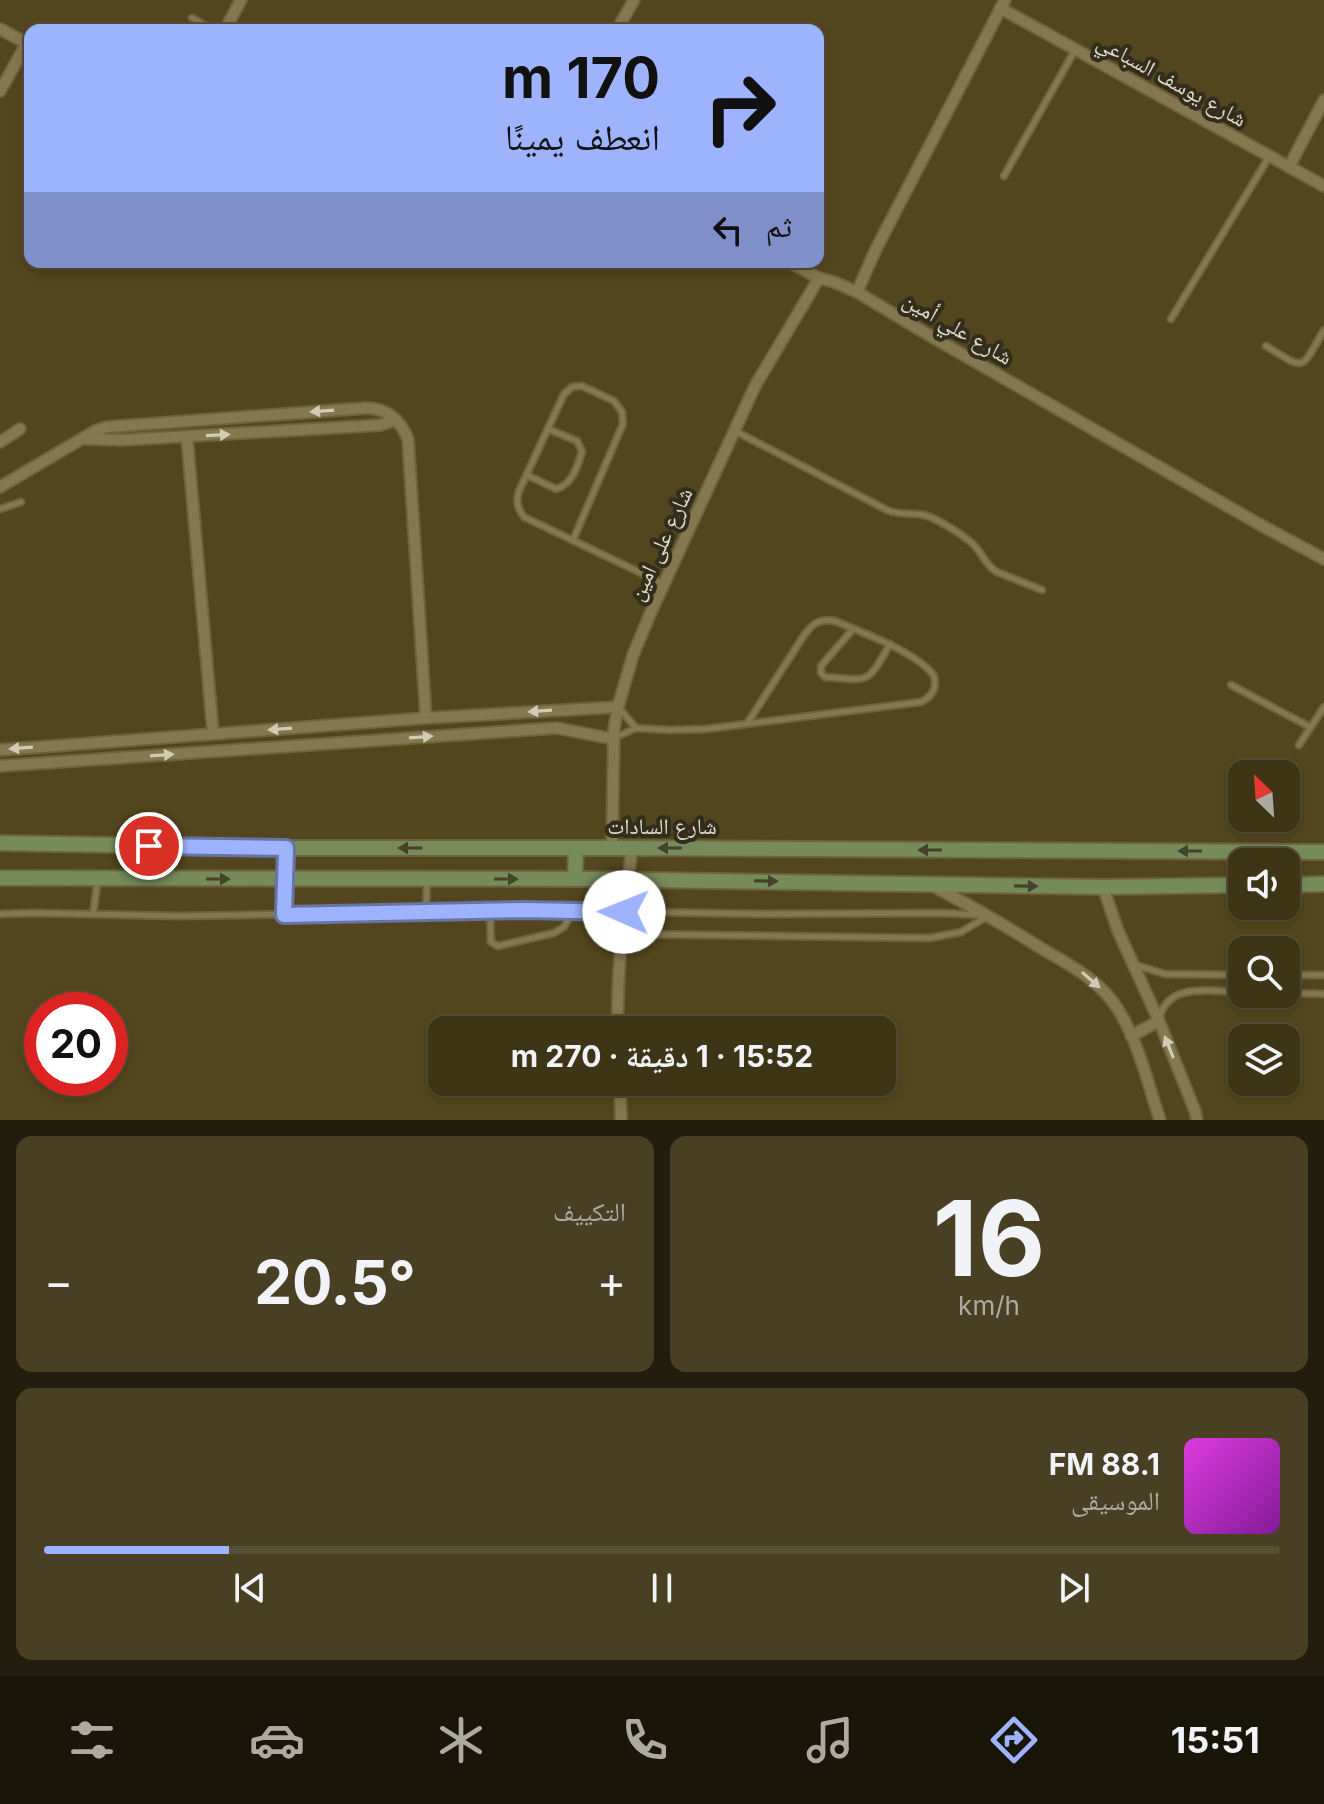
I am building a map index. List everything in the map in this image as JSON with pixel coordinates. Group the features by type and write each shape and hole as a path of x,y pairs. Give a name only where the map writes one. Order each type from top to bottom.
{"main road":[{"name":"شارع السادات","path":"0,843 286,848 1324,852"},
{"path":"575,879 576,848"},
{"path":"0,878 629,879 1103,887 1228,885"},
{"path":"1300,885 1324,884"}],"street":[{"path":"228,24 241,0"},
{"path":"620,24 634,0"},
{"path":"857,292 876,249 1003,4"},
{"name":"شارع يوسف السباعي","path":"1003,4 1075,49 1324,186"},
{"path":"0,29 24,42"},
{"path":"0,91 24,51"},
{"path":"1289,167 1324,100"},
{"name":"شارع علي أمين","path":"800,268 857,292 1324,559"},
{"name":"شارع على امين","path":"612,848 613,739 618,707 633,655 760,375 819,278"},
{"path":"0,487 101,429 379,409 396,420 408,439 426,718"},
{"path":"84,439 122,440 372,426 396,420"},
{"path":"0,442 20,429"},
{"path":"187,437 213,733"},
{"path":"0,750 618,707"},
{"path":"340,725 341,742"},
{"path":"0,766 557,728 613,739"},
{"path":"115,742 116,758"},
{"path":"618,1016 621,934 632,848"},
{"path":"928,883 1086,975 1119,1009 1160,1120"},
{"path":"1103,887 1118,931 1159,1021 1197,1120"},
{"path":"1131,1036 1159,1021"},
{"path":"620,1096 621,1120"}],"lane":[{"path":"192,18 202,24"},
{"path":"1004,176 1075,49"},
{"path":"1171,319 1270,156"},
{"path":"1266,346 1295,364 1301,364 1306,361 1324,330"},
{"path":"573,540 623,424 622,412 614,401 582,386 564,394 517,498 520,511 524,517 664,584"},
{"path":"527,475 560,488 568,484 581,456 581,445 577,441 548,429"},
{"path":"734,430 887,510 929,517 971,541 990,568 1042,590"},
{"path":"0,509 21,502"},
{"path":"613,739 636,728 706,729 921,702 935,689 934,676 925,666 890,644 826,619 810,627 748,722"},
{"path":"853,629 821,666 825,677 865,679 874,671 890,644"},
{"path":"1231,685 1310,727"},
{"path":"618,707 636,728"},
{"path":"1299,745 1324,707"},
{"path":"284,915 286,848"},
{"path":"93,914 99,879"},
{"path":"426,912 427,879"},
{"path":"0,914 179,916 490,911 942,913 989,916"},
{"path":"490,911 491,942 498,946 554,933 568,923 572,912"},
{"path":"621,934 930,938 961,932 989,916"},
{"path":"1133,963 1165,974 1228,975"},
{"path":"1300,975 1324,975"},
{"path":"1159,1021 1161,1010 1176,994 1186,991 1228,992"},
{"path":"1300,993 1324,994"}],"route":[{"path":"149,846 286,848 284,915 524,910 624,912"}]}
